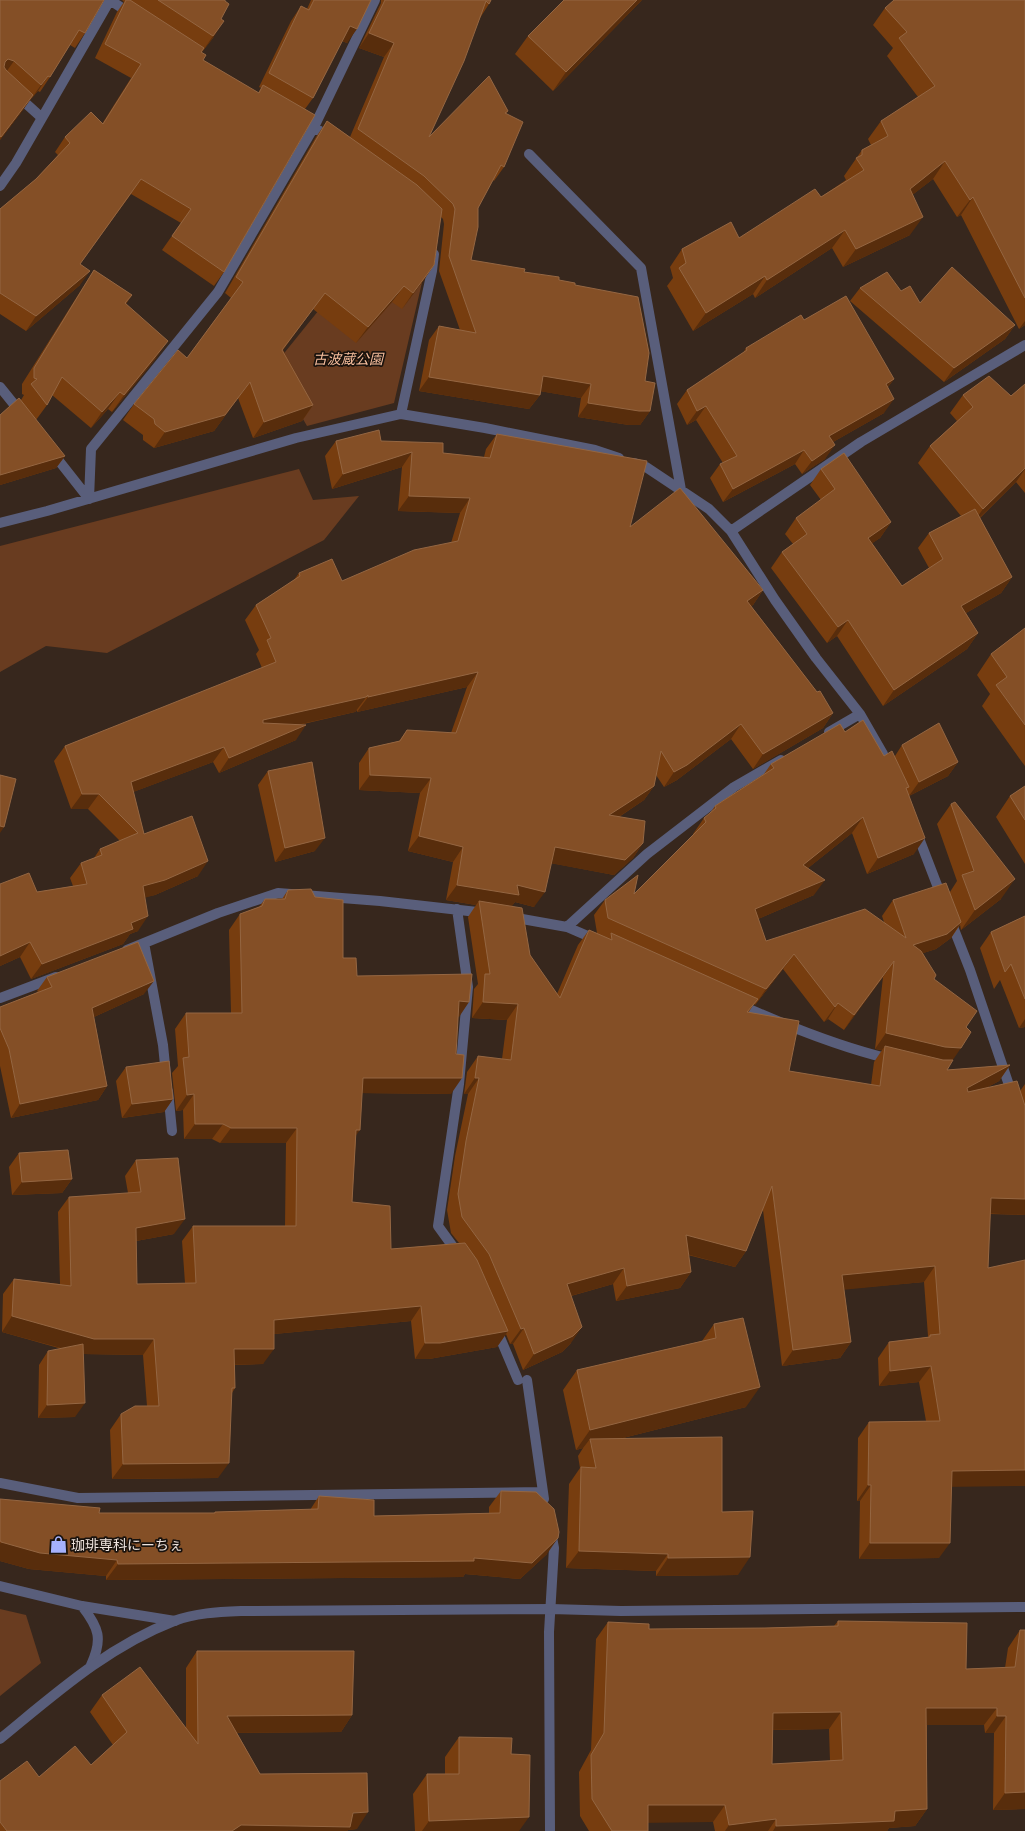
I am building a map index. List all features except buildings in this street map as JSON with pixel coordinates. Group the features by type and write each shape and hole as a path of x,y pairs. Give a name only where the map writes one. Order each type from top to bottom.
{"street":[{"path":"0,186 16,163 110,0 143,22"},
{"path":"89,499 91,449 218,292 314,127 375,0"},
{"path":"0,80 42,118"},
{"path":"288,111 340,145"},
{"path":"529,154 641,268 681,490"},
{"path":"401,414 432,271 436,244"},
{"path":"731,531 861,442 1025,345"},
{"path":"0,387 27,420"},
{"path":"0,523 89,499 296,438 401,414 485,428 595,450 646,467 709,509 731,531 775,600 816,658 860,714 889,766"},
{"path":"46,445 89,499"},
{"path":"820,737 860,714"},
{"path":"567,927 647,854 734,787 787,756"},
{"path":"912,822 970,970 1016,1106"},
{"path":"116,954 218,913 278,893 380,900 498,915 567,927 603,943"},
{"path":"456,909 468,987 459,1084 438,1226 463,1261"},
{"path":"144,943 163,1045 172,1130"},
{"path":"0,998 65,973"},
{"path":"726,998 769,1018 869,1054 897,1060"},
{"path":"991,1071 1005,1071"},
{"path":"490,1316 522,1380 542,1492 546,1506"},
{"path":"0,1483 78,1498 542,1492"},
{"path":"548,1520 554,1548 549,1632 550,1831"},
{"path":"0,1586 82,1606 175,1621"},
{"path":"82,1606 93,1620 99,1639 98,1652 91,1665"},
{"path":"0,1739 91,1665 139,1637 175,1621 206,1613 241,1611 551,1609 621,1611 1025,1607"}],"green space":[{"name":"古波蔵公園","path":"406,202 430,248 394,403 307,426 273,367"},
{"path":"299,469 313,500 359,496 324,540 107,653 46,646 0,672 0,546"},
{"path":"0,1609 26,1615 41,1663 0,1696"}],"place":[{"name":"珈琲専科にーちぇ","path":"58,1545"}]}
